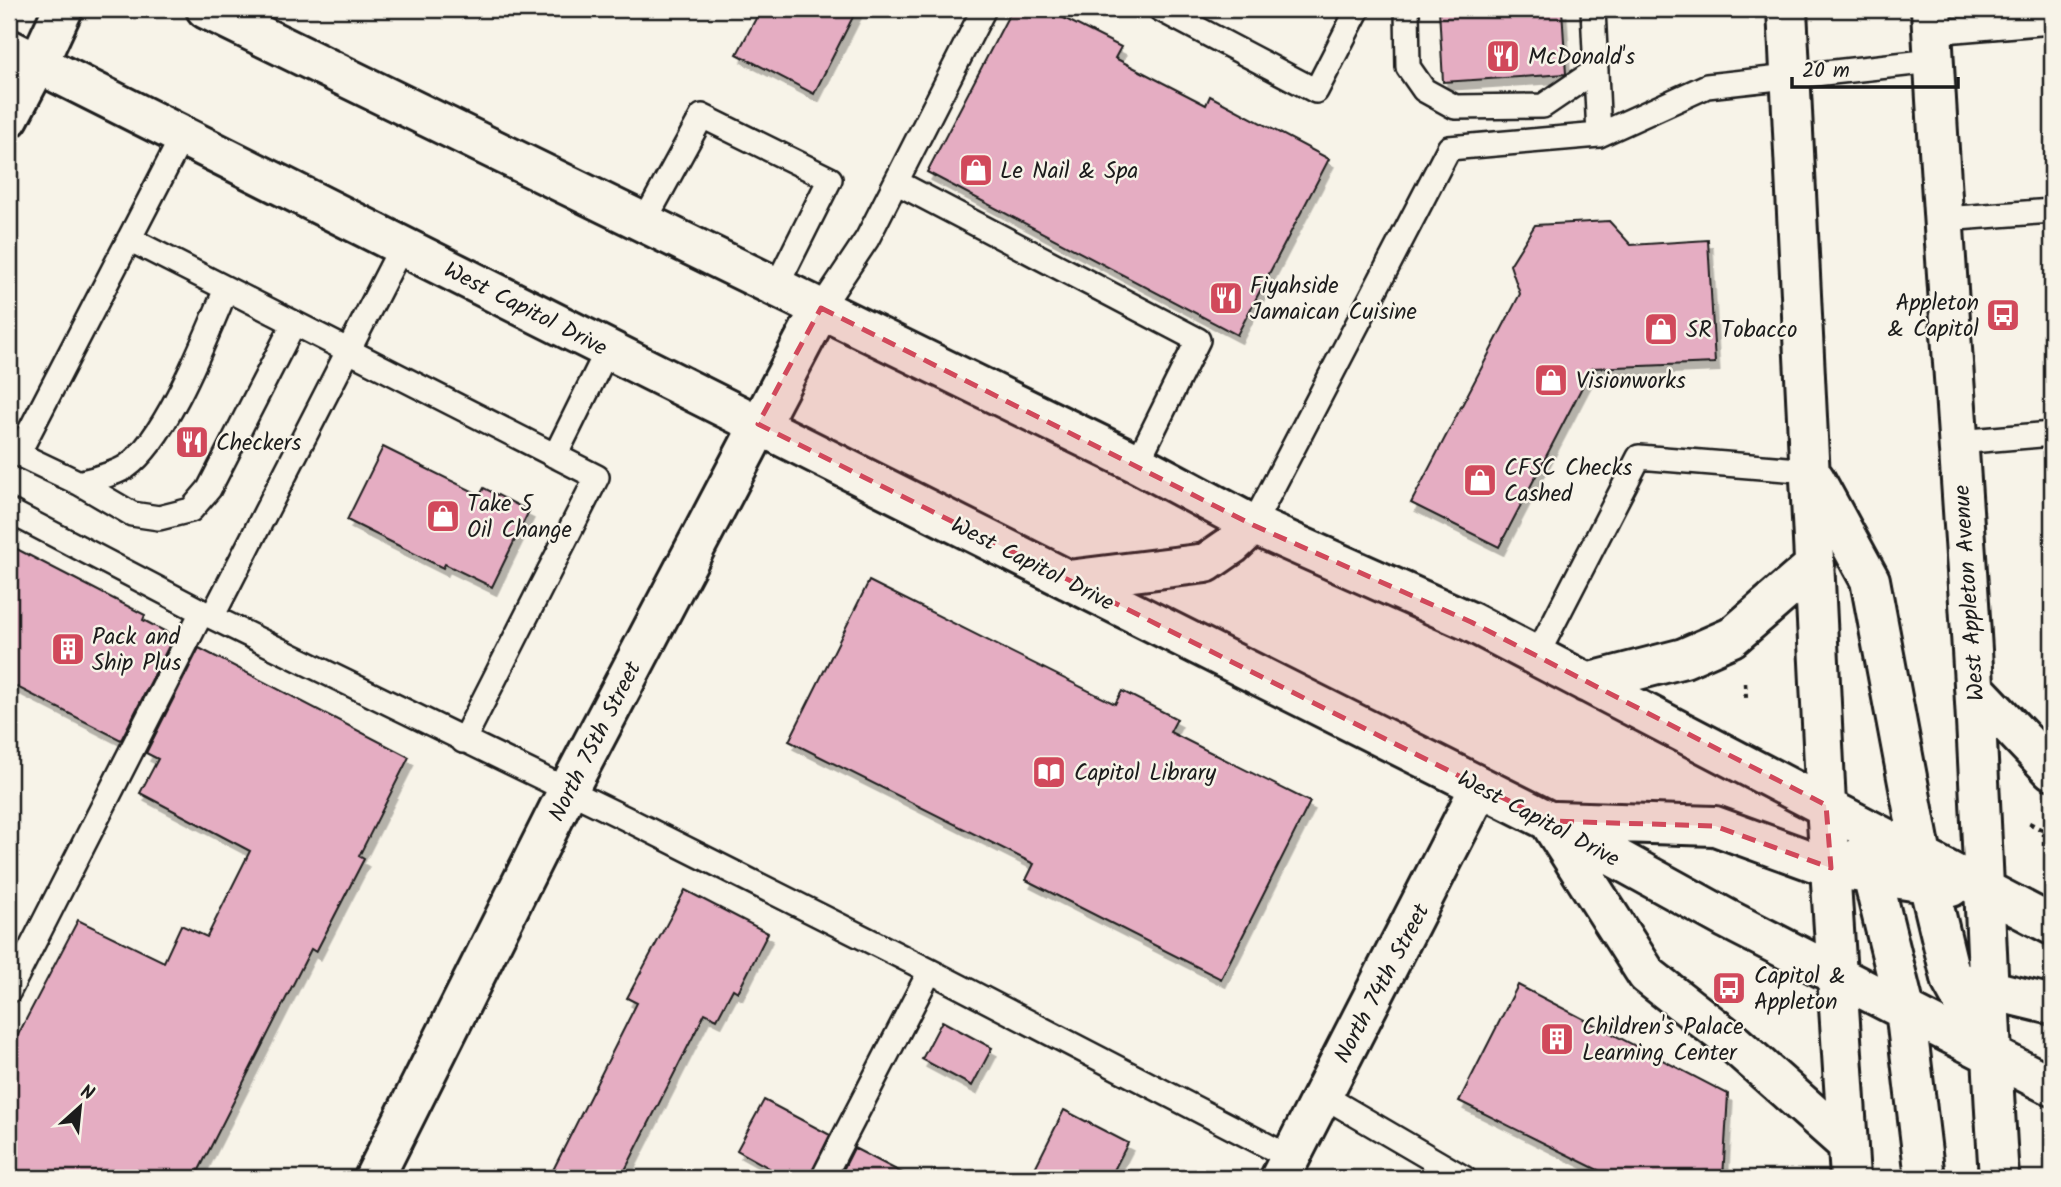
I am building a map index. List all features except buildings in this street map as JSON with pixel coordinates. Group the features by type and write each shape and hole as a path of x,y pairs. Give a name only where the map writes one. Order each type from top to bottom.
{"main road":[{"path":"9,118 38,9"},
{"path":"24,56 62,9"},
{"path":"206,9 1137,463 1253,525 1471,622 1826,805 1925,871 1985,891 2052,925"},
{"path":"1787,9 1826,805 1849,1161"},
{"name":"West Appleton Avenue","path":"1932,34 1985,891 1969,984"},
{"name":"West Capitol Drive","path":"24,56 1549,821 1727,919 1835,972 1900,991 1991,1054 2052,1086"},
{"name":"North 75th Street","path":"374,1178 568,790 821,308"},
{"path":"1811,471 1870,580 1925,871 1969,984 1991,1054 1999,1178"},
{"path":"1068,580 1206,563 1232,545 1253,525"},
{"path":"1587,682 1684,658 1732,636 1815,565"},
{"path":"1974,688 2052,771"},
{"name":"North 74th Street","path":"1285,1168 1480,787"},
{"path":"1826,805 1872,874 1900,991 1925,1178"},
{"path":"1549,821 1715,826 1831,868 1872,874 1925,871"},
{"path":"1549,821 1647,975 1729,1039 1849,1161"},
{"path":"1900,991 1969,984 2052,1004"}],"lane":[{"path":"821,308 867,239 984,9"},
{"path":"1160,9 1316,91 1358,9"},
{"path":"1407,9 1408,66 1424,90 1455,107 1543,106 1596,70"},
{"path":"1593,9 1599,135"},
{"path":"1253,525 1449,148 1599,135 1707,86 1789,75 1932,34 2052,22"},
{"path":"644,222 702,116 830,179 776,287"},
{"path":"183,135 13,452 79,484 132,514 159,518 191,510 209,489 294,323"},
{"path":"896,181 1198,340 1137,463"},
{"path":"1944,219 2052,211"},
{"path":"129,239 597,477 463,741"},
{"path":"9,991 349,351 402,246"},
{"path":"79,484 125,468 153,440 206,337 226,289"},
{"path":"555,456 608,349"},
{"path":"1958,442 2052,434"},
{"path":"1536,657 1639,457 1811,471"},
{"path":"9,511 207,614 930,971 1285,1168"},
{"path":"823,1178 930,971"},
{"path":"1322,1094 1464,1178"}],"path":[{"path":"2029,823 2044,831"},
{"path":"2044,831 2052,825"},
{"path":"2044,831 2044,850"}],"highlighted area":[{"path":"821,308 1253,525 1471,622 1826,805 1831,868 1715,826 1549,821 758,424"}],"place":[{"name":"McDonald's","path":"1503,56"},
{"name":"Le Nail & Spa","path":"976,170"},
{"name":"Fiyahside Jamaican Cuisine","path":"1226,298"},
{"name":"Appleton & Capitol","path":"2003,315"},
{"name":"SR Tobacco","path":"1661,329"},
{"name":"Visionworks","path":"1551,380"},
{"name":"Checkers","path":"192,442"},
{"name":"CFSC Checks Cashed","path":"1480,480"},
{"name":"Take 5 Oil Change","path":"443,516"},
{"name":"Pack and Ship Plus","path":"68,649"},
{"name":"Capitol Library","path":"1049,772"},
{"name":"Capitol & Appleton","path":"1729,988"},
{"name":"Children's Palace Learning Center","path":"1557,1039"}]}
